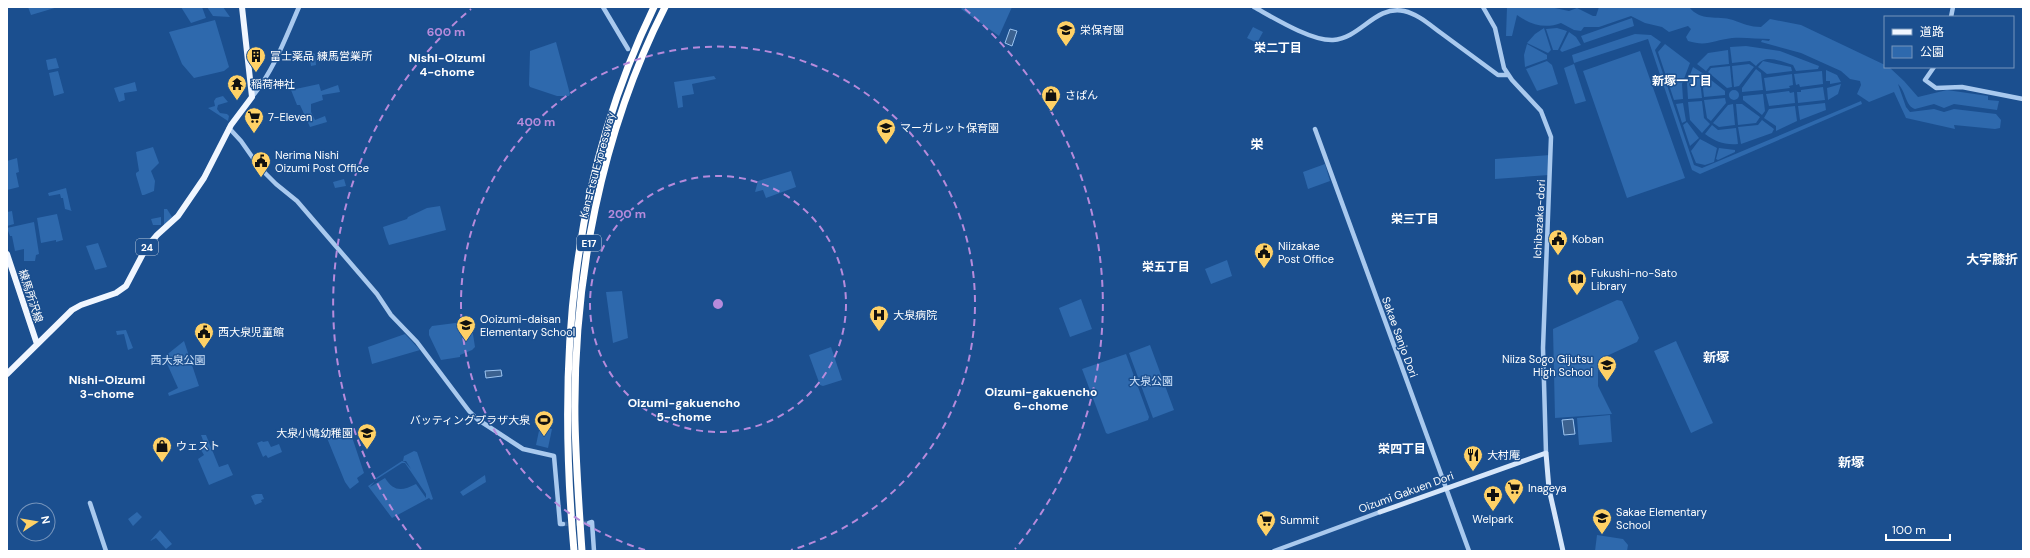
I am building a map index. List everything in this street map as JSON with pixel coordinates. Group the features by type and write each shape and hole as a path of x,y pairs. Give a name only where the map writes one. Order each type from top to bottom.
{"highway":[{"name":"Kan-Etsu Expressway","path":"574,551 569,491 566,395 570,323 580,244 591,188 611,117 634,52 654,7"},
{"name":"Kan-Etsu Expressway","path":"582,551 576,449 575,395 579,321 588,246 614,135 631,86 665,7"}],"main road":[{"path":"242,7 252,97"},
{"name":"24","path":"7,374 72,310 81,305 116,293 126,286 146,248 182,211 204,178 229,128 252,97"},
{"name":"練馬所沢線","path":"7,254 37,344"},
{"path":"1546,453 1550,495 1563,551"},
{"name":"Oizumi Gakuen Dori","path":"1380,512 1546,453"}],"street":[{"path":"252,97 271,71 299,7"},
{"path":"602,7 628,49"},
{"path":"1254,7 1311,35 1329,40 1350,35 1385,12 1406,11 1424,21 1498,75 1508,75"},
{"name":"Ichibazaka-dori","path":"1483,7 1495,28 1502,61 1508,75 1542,111 1549,128 1551,142 1543,332 1546,453"},
{"path":"1933,68 1925,80 1936,88 1962,87 2023,99"},
{"path":"229,128 241,141 260,168 296,201 377,294 391,315 417,342 469,411 477,419 523,449 554,456 562,524"},
{"name":"Sakae Sanjo Dori","path":"1315,129 1468,551"},
{"path":"90,503 106,551"},
{"name":"Oizumi Gakuen Dori","path":"1274,551 1380,512"},
{"path":"589,523 592,522 594,551"}],"green space":[{"path":"28,7 58,7 31,15"},
{"path":"181,7 202,7 206,18 191,23"},
{"path":"207,7 223,7 230,17 213,16"},
{"path":"963,7 1012,7 999,36 961,9"},
{"path":"1507,7 1550,7 1569,11 1577,8 1596,16 1599,7 1689,7 1699,15 1733,20 1747,25 1761,27 1770,19 1801,25 1884,65 1884,68 1890,68 1918,97 1947,90 1988,96 1988,100 1999,101 1997,110 1954,104 1944,108 1934,104 1915,109 1909,105 1903,90 1898,84 1906,107 1910,112 1934,109 1944,112 1954,109 1996,114 2001,120 2000,128 1995,129 1954,125 1955,129 1906,118 1894,92 1869,102 1857,94 1861,85 1860,81 1850,79 1841,71 1801,53 1761,42 1762,40 1769,41 1770,39 1737,38 1706,43 1695,43 1688,41 1686,37 1691,29 1688,26 1669,32 1662,27 1645,23 1631,16 1599,27 1584,27 1581,31 1574,30 1561,23 1549,26 1533,24 1517,15 1512,36 1506,36"},
{"path":"1632,18 1634,26 1584,43 1581,36"},
{"path":"215,20 229,67 224,71 194,78 182,64 169,32"},
{"path":"1253,27 1263,32 1257,43 1247,38"},
{"path":"1544,28 1551,50 1548,53 1527,43 1535,34"},
{"path":"1557,28 1567,31 1558,50 1553,50 1546,29"},
{"path":"1569,32 1576,37 1581,45 1562,52 1560,50"},
{"path":"1635,34 1651,35 1661,42 1655,50 1694,165 1702,168 1861,101 1862,104 1700,174 1692,170 1648,39 1574,63 1572,55"},
{"path":"556,42 570,94 569,96 557,96 530,87 529,85 530,51"},
{"path":"1527,44 1547,55 1547,59 1525,67 1524,55"},
{"path":"1665,44 1690,63 1682,84 1683,99 1674,100 1658,52"},
{"path":"1746,46 1780,51 1819,66 1818,69 1796,71 1793,65 1773,59 1764,60 1756,66 1750,61 1732,63 1730,47"},
{"path":"1728,50 1729,64 1710,66 1706,71 1697,64 1708,53"},
{"path":"1640,51 1685,178 1627,198 1583,71"},
{"path":"309,52 315,54 316,65 311,66"},
{"path":"56,58 59,68 48,70 46,60"},
{"path":"1547,61 1552,65 1558,84 1537,91 1526,69"},
{"path":"1763,61 1791,67 1792,71 1767,74 1758,67"},
{"path":"1574,64 1586,101 1575,104 1564,68"},
{"path":"1749,64 1754,67 1739,86 1734,87 1732,66"},
{"path":"1730,66 1732,87 1727,88 1708,72 1711,68"},
{"path":"1693,67 1704,74 1700,79 1702,98 1688,99 1687,83"},
{"path":"1756,69 1761,73 1763,90 1742,92 1742,88"},
{"path":"1826,70 1837,75 1841,82 1830,84 1830,81 1826,81"},
{"path":"58,71 64,93 54,96 49,73"},
{"path":"1822,71 1823,84 1800,87 1799,84 1796,85 1794,74"},
{"path":"1792,74 1793,85 1789,86 1790,88 1766,91 1764,78"},
{"path":"714,76 716,79 692,84 694,94 682,96 683,107 678,108 674,82"},
{"path":"1706,76 1725,91 1725,95 1704,97 1702,80"},
{"path":"135,82 137,91 124,93 125,100 119,102 114,88"},
{"path":"319,84 321,91 338,85 340,92 322,95 323,100 311,104 311,112 315,120 325,116 327,122 310,127 300,105 297,105 291,90"},
{"path":"1841,84 1838,94 1828,100 1827,88"},
{"path":"1823,87 1825,100 1798,103 1797,92 1801,92 1801,90"},
{"path":"1732,90 1736,90 1738,91 1738,99 1732,100 1729,97 1729,93"},
{"path":"1789,91 1790,93 1794,92 1795,103 1769,106 1766,94"},
{"path":"1763,94 1765,111 1762,115 1743,100 1743,96"},
{"path":"223,96 228,102 218,105 217,109 220,113 227,114 229,116 228,121 208,108 215,106 214,101 216,98"},
{"path":"1725,98 1726,103 1711,121 1707,118 1704,100"},
{"path":"1702,101 1704,118 1710,124 1702,133 1690,120 1688,102"},
{"path":"1683,103 1686,121 1682,123 1676,104"},
{"path":"1825,103 1826,110 1800,120 1798,106"},
{"path":"1733,104 1735,125 1719,127 1713,123 1728,105"},
{"path":"1736,104 1742,104 1760,117 1756,123 1738,125"},
{"path":"1795,106 1797,121 1776,131 1776,126 1764,118 1769,109"},
{"path":"1762,120 1774,129 1772,133 1741,144 1738,127 1758,125"},
{"path":"1687,122 1699,138 1690,146 1683,125"},
{"path":"1712,125 1718,130 1736,128 1738,144 1720,142 1705,134"},
{"path":"1700,139 1717,148 1714,162 1705,165 1696,163 1691,151"},
{"path":"153,147 159,163 151,171 155,181 154,191 142,195 136,175 139,171 136,152"},
{"path":"1719,148 1735,150 1735,152 1718,160 1716,159"},
{"path":"1550,155 1549,175 1495,179 1495,159"},
{"path":"17,158 19,172 16,173 19,187 7,190 7,161"},
{"path":"1325,164 1330,181 1308,189 1303,172"},
{"path":"791,171 796,187 766,198 763,190 755,192 758,181"},
{"path":"344,179 346,186 335,188 333,182"},
{"path":"66,188 72,211 65,209 63,198 61,198 60,194 49,196 48,193"},
{"path":"440,206 446,230 389,245 383,227 407,219 408,217 427,208"},
{"path":"164,209 167,209 172,217 164,225"},
{"path":"12,211 14,224 7,226 7,212"},
{"path":"57,214 63,240 41,243 37,218"},
{"path":"161,217 161,225 153,225 151,219"},
{"path":"34,222 39,254 36,255 35,261 24,261 24,249 15,251 12,236 10,236 7,228"},
{"path":"98,243 107,267 95,270 86,246"},
{"path":"1227,260 1232,276 1211,284 1205,269"},
{"path":"622,291 628,338 613,343 606,292"},
{"path":"1081,299 1092,329 1070,337 1059,308"},
{"path":"1617,300 1622,301 1639,338 1637,342 1598,360 1598,386 1612,414 1555,418 1553,329"},
{"path":"471,321 475,347 472,350 460,355 460,357 441,360 429,335 429,330 432,326"},
{"path":"126,330 133,348 128,350 124,334 117,335 116,331"},
{"path":"405,334 420,350 372,364 368,347"},
{"name":"西大泉公園","path":"184,341 199,386 169,396 168,393 178,388 164,357"},
{"path":"1676,341 1713,423 1691,433 1654,351"},
{"name":"大泉公園","path":"1150,345 1174,410 1153,418 1129,353"},
{"path":"831,347 842,380 823,386 820,385 809,355"},
{"name":"大泉公園","path":"1126,354 1149,417 1148,420 1108,434 1106,433 1082,369"},
{"path":"1610,415 1612,442 1579,445 1577,418"},
{"name":"バッティングプラザ大泉","path":"540,426 552,429 548,448 536,445"},
{"path":"201,435 206,435 219,467 228,464 233,475 209,485 198,459 204,455 201,450 206,448"},
{"path":"352,437 364,473 357,478 359,482 350,489 345,482 327,438"},
{"path":"268,441 271,447 279,444 282,452 268,458 266,455 263,457 257,443"},
{"path":"414,451 417,452 433,499 431,500 429,498 392,518 368,486 375,481 370,487 385,478 388,483 399,489 407,488 416,484 426,498 426,494 405,463 402,463 377,479 376,478 402,461 405,462 411,469 406,461 403,461 404,456"},
{"path":"485,475 486,482 463,496 460,492"},
{"path":"262,494 264,499 261,500 262,502 255,505 251,496"},
{"path":"137,512 142,517 133,526 128,519"},
{"path":"160,530 172,544 166,549 156,538 150,541"},
{"path":"1597,535 1623,539 1628,545 1627,551 1595,551"}],"shaded area":[{"path":"1010,29 1017,31 1012,46 1005,43"},
{"path":"501,370 502,376 486,378 485,371"},
{"path":"1573,419 1575,434 1564,435 1562,420"}],"tunnel":[{"path":"563,524 589,523"}],"place":[{"name":"栄保育園","path":"1066,47"},
{"name":"富士薬品 練馬営業所","path":"256,73"},
{"name":"稲荷神社","path":"237,101"},
{"name":"さぱん","path":"1051,112"},
{"name":"7-Eleven","path":"254,134"},
{"name":"マーガレット保育園","path":"886,145"},
{"name":"Nerima Nishi Oizumi Post Office","path":"261,178"},
{"name":"Koban","path":"1558,256"},
{"name":"Niizakae Post Office","path":"1264,269"},
{"name":"Fukushi-no-Sato Library","path":"1577,296"},
{"name":"大泉病院","path":"879,332"},
{"name":"Ooizumi-daisan Elementary School","path":"466,342"},
{"name":"西大泉児童館","path":"204,349"},
{"name":"Niiza Sogo Gijutsu High School","path":"1607,382"},
{"name":"バッティングプラザ大泉","path":"544,437"},
{"name":"大泉小鳩幼稚園","path":"367,450"},
{"name":"ウェスト","path":"162,463"},
{"name":"大村庵","path":"1473,472"},
{"name":"Inageya","path":"1514,505"},
{"name":"Welpark","path":"1493,512"},
{"name":"Sakae Elementary School","path":"1602,535"},
{"name":"Summit","path":"1266,537"}],"district":[{"name":"栄二丁目","path":"1278,48"},
{"name":"Nishi-Oizumi 4-chome","path":"447,65"},
{"name":"新塚一丁目","path":"1682,81"},
{"name":"栄","path":"1257,144"},
{"name":"栄三丁目","path":"1415,219"},
{"name":"大字膝折","path":"1992,259"},
{"name":"栄五丁目","path":"1166,267"},
{"name":"新塚","path":"1716,357"},
{"name":"Nishi-Oizumi 3-chome","path":"107,387"},
{"name":"Oizumi-gakuencho 6-chome","path":"1041,399"},
{"name":"Oizumi-gakuencho 5-chome","path":"684,410"},
{"name":"栄四丁目","path":"1402,449"},
{"name":"新塚","path":"1851,462"}]}
